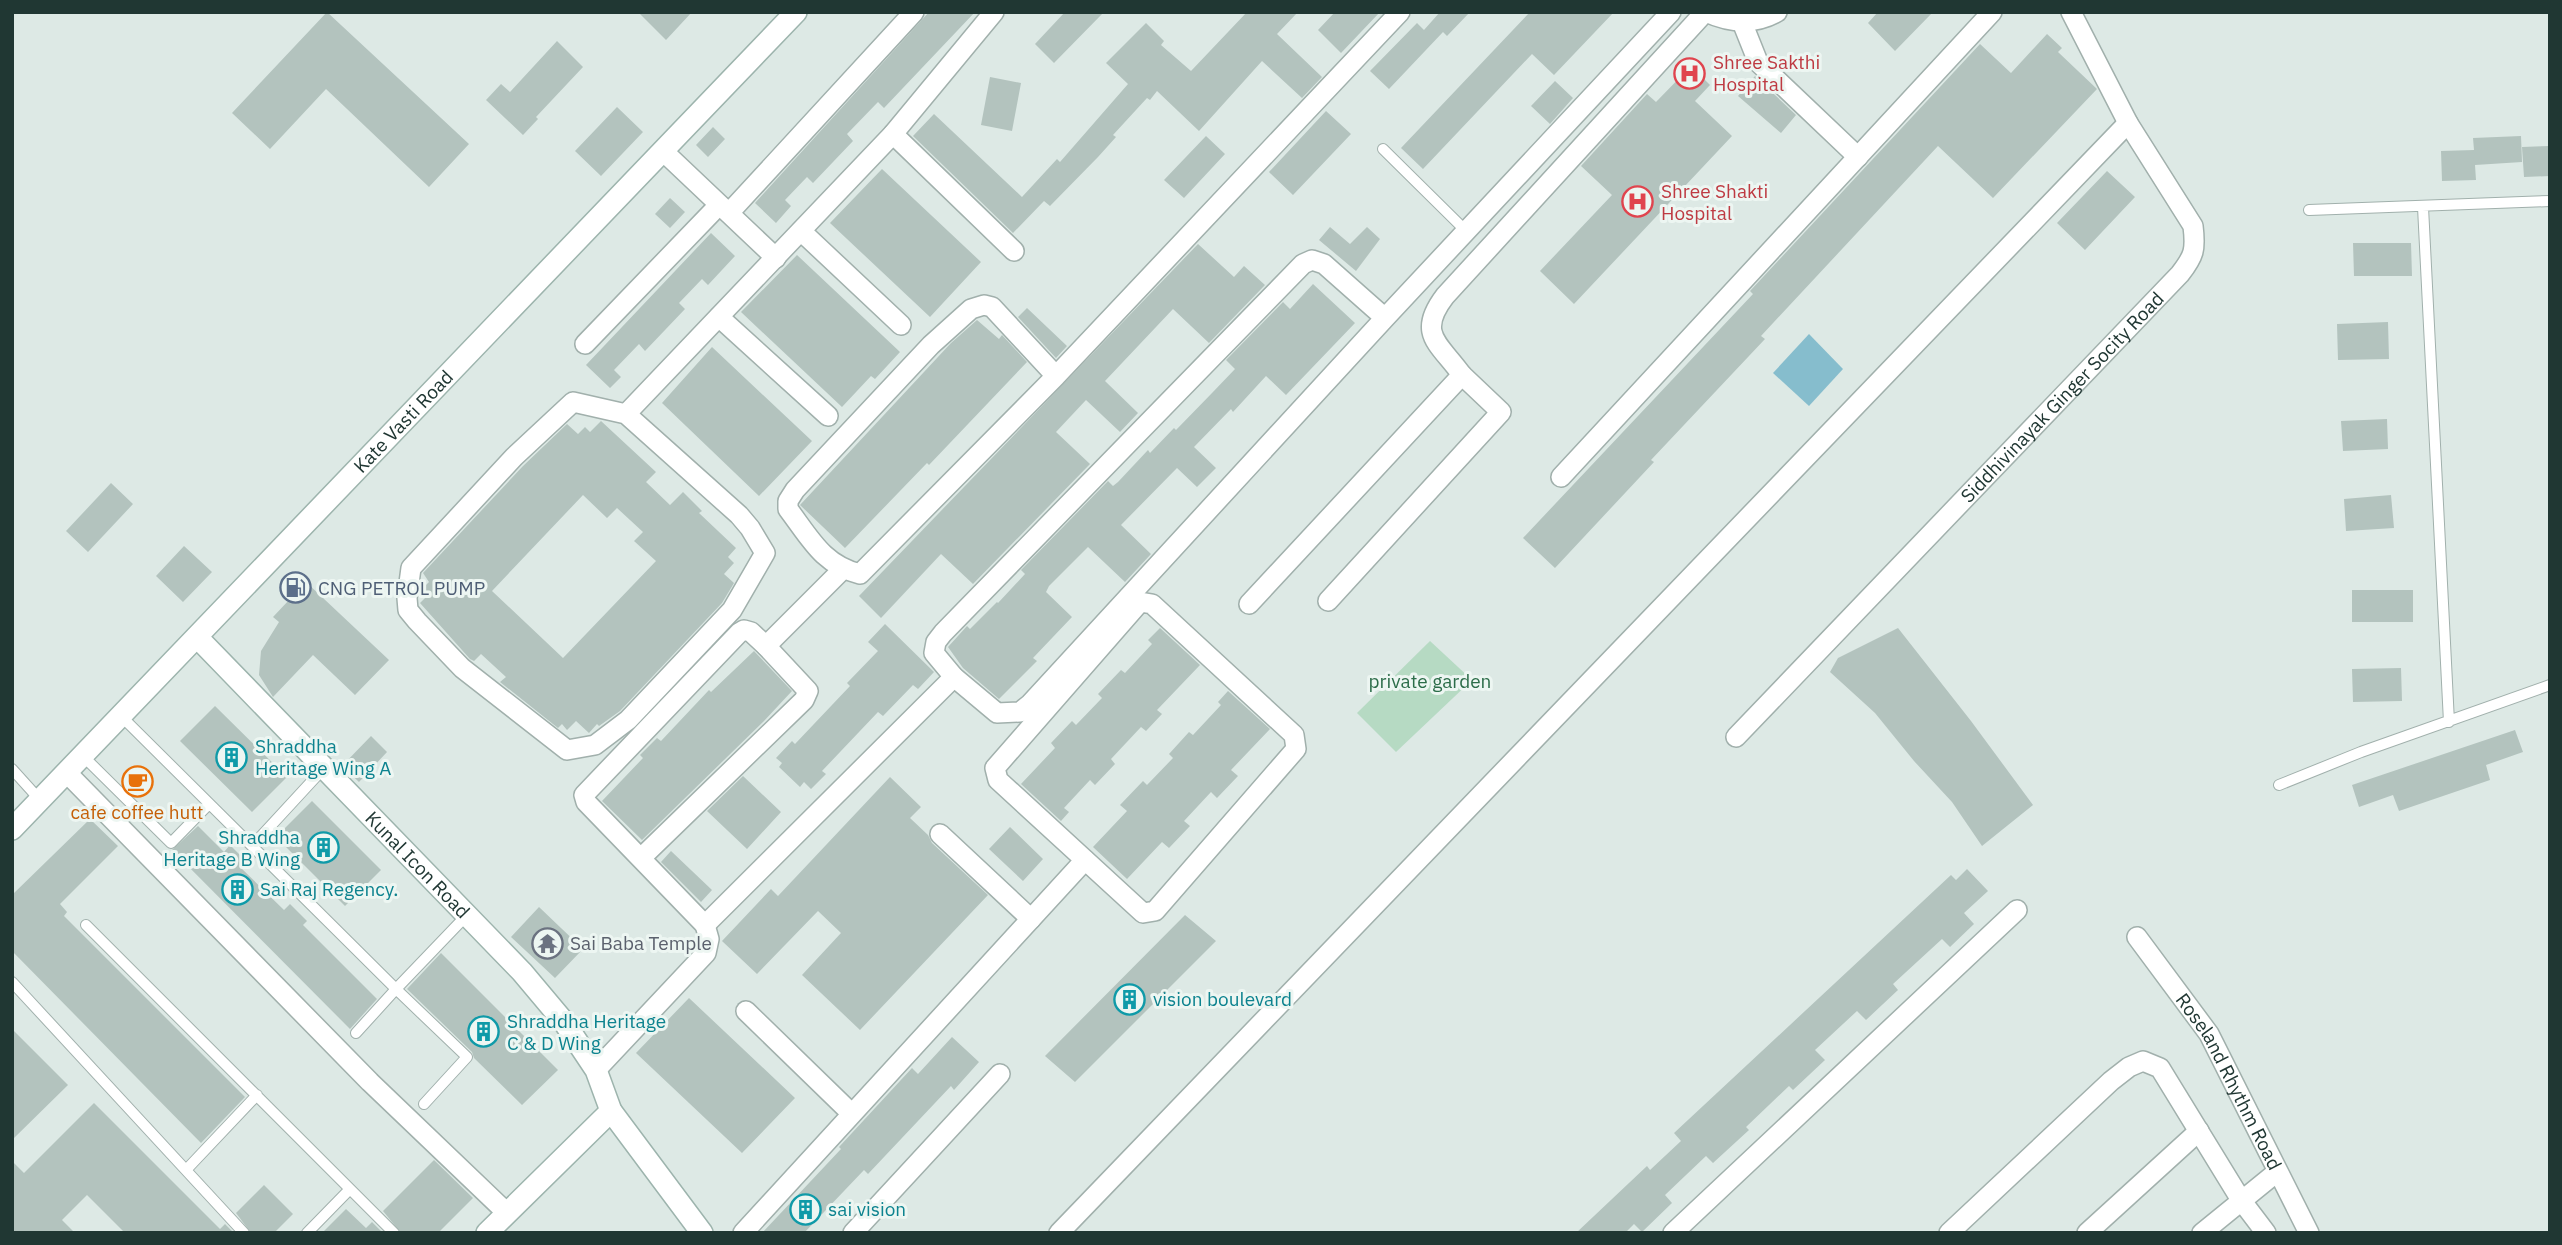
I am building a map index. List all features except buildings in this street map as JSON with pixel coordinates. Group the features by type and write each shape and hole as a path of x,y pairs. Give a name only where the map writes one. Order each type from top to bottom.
{"street":[{"name":"Kate Vasti Road","path":"12,830 796,12"},
{"path":"585,344 724,209 914,12"},
{"path":"626,414 893,134 994,12"},
{"path":"1056,376 992,307 984,305 971,309 931,345 795,491 788,500 788,509 827,559 842,569 860,574 1056,376 1400,12"},
{"path":"1385,318 1324,264 1312,260 1303,264 943,633 936,642 934,653 954,677 997,713 1020,712 1030,704 1671,12"},
{"path":"1328,601 1501,412 1462,374 1438,345 1430,329 1431,317 1436,307 1705,12 1742,22 1763,20 1777,12"},
{"path":"1561,477 1992,12"},
{"name":"Siddhivinayak Ginger Socity Road","path":"1736,737 2191,260 2196,246 2193,226 2128,123 2071,12"},
{"path":"1742,22 1758,62 1858,157"},
{"path":"1059,1233 2128,123"},
{"path":"893,134 1014,251"},
{"path":"664,152 776,258"},
{"path":"802,231 901,326"},
{"path":"719,317 828,416"},
{"path":"1249,604 1462,374"},
{"path":"573,402 626,414 739,516 750,528 765,553 732,610 628,720 595,745 566,750 462,667 417,621 408,610 411,568 514,457 573,402"},
{"path":"766,646 842,569"},
{"path":"1140,602 1152,604 1294,735 1296,749 1155,911 1143,913 1085,860 998,780 996,768 1140,602"},
{"path":"596,1070 706,953 709,939 705,925 586,802 584,794 739,633 744,630 751,632 808,691 804,700 641,858"},
{"name":"Kunal Icon Road","path":"197,637 522,972 564,1022 596,1070 611,1111 702,1233"},
{"path":"705,925 954,677"},
{"path":"67,773 370,1082 506,1213"},
{"path":"940,834 1031,919"},
{"path":"743,1233 1085,860"},
{"path":"1673,1233 2017,910"},
{"name":"Roseland Rhythm Road","path":"2137,937 2210,1034 2309,1233"},
{"path":"746,1011 851,1113"},
{"path":"1950,1233 2111,1081 2129,1067 2143,1061 2160,1068 2241,1199 2266,1233"},
{"path":"853,1233 1000,1074"},
{"path":"487,1233 611,1111"},
{"path":"2087,1233 2199,1131"},
{"path":"2202,1233 2277,1172"}],"lane":[{"path":"1383,149 1466,231"},
{"path":"2309,210 2550,201"},
{"path":"2423,207 2449,722"},
{"path":"2279,785 2361,752 2550,685"},
{"path":"121,716 467,1057 424,1104"},
{"path":"83,756 171,843 209,804"},
{"path":"253,845 324,768"},
{"path":"12,769 41,800"},
{"path":"356,1033 467,916"},
{"path":"86,925 394,1233"},
{"path":"12,982 244,1233"},
{"path":"186,1170 257,1095"},
{"path":"307,1233 350,1189"}],"green space":[{"name":"private garden","path":"1430,641 1472,680 1396,752 1357,713"}],"water":[{"path":"1809,334 1843,369 1809,406 1773,373"}],"place":[{"name":"Shree Sakthi Hospital","path":"1690,73"},
{"name":"Shree Shakti Hospital","path":"1638,202"},
{"name":"CNG PETROL PUMP","path":"295,588"},
{"name":"Shraddha Heritage Wing A","path":"232,757"},
{"name":"cafe coffee hutt","path":"137,781"},
{"name":"Shraddha Heritage B Wing","path":"323,848"},
{"name":"Sai Raj Regency.","path":"237,889"},
{"name":"Sai Baba Temple","path":"547,943"},
{"name":"vision boulevard","path":"1130,999"},
{"name":"Shraddha Heritage C & D Wing","path":"484,1032"},
{"name":"sai vision","path":"805,1209"}]}
